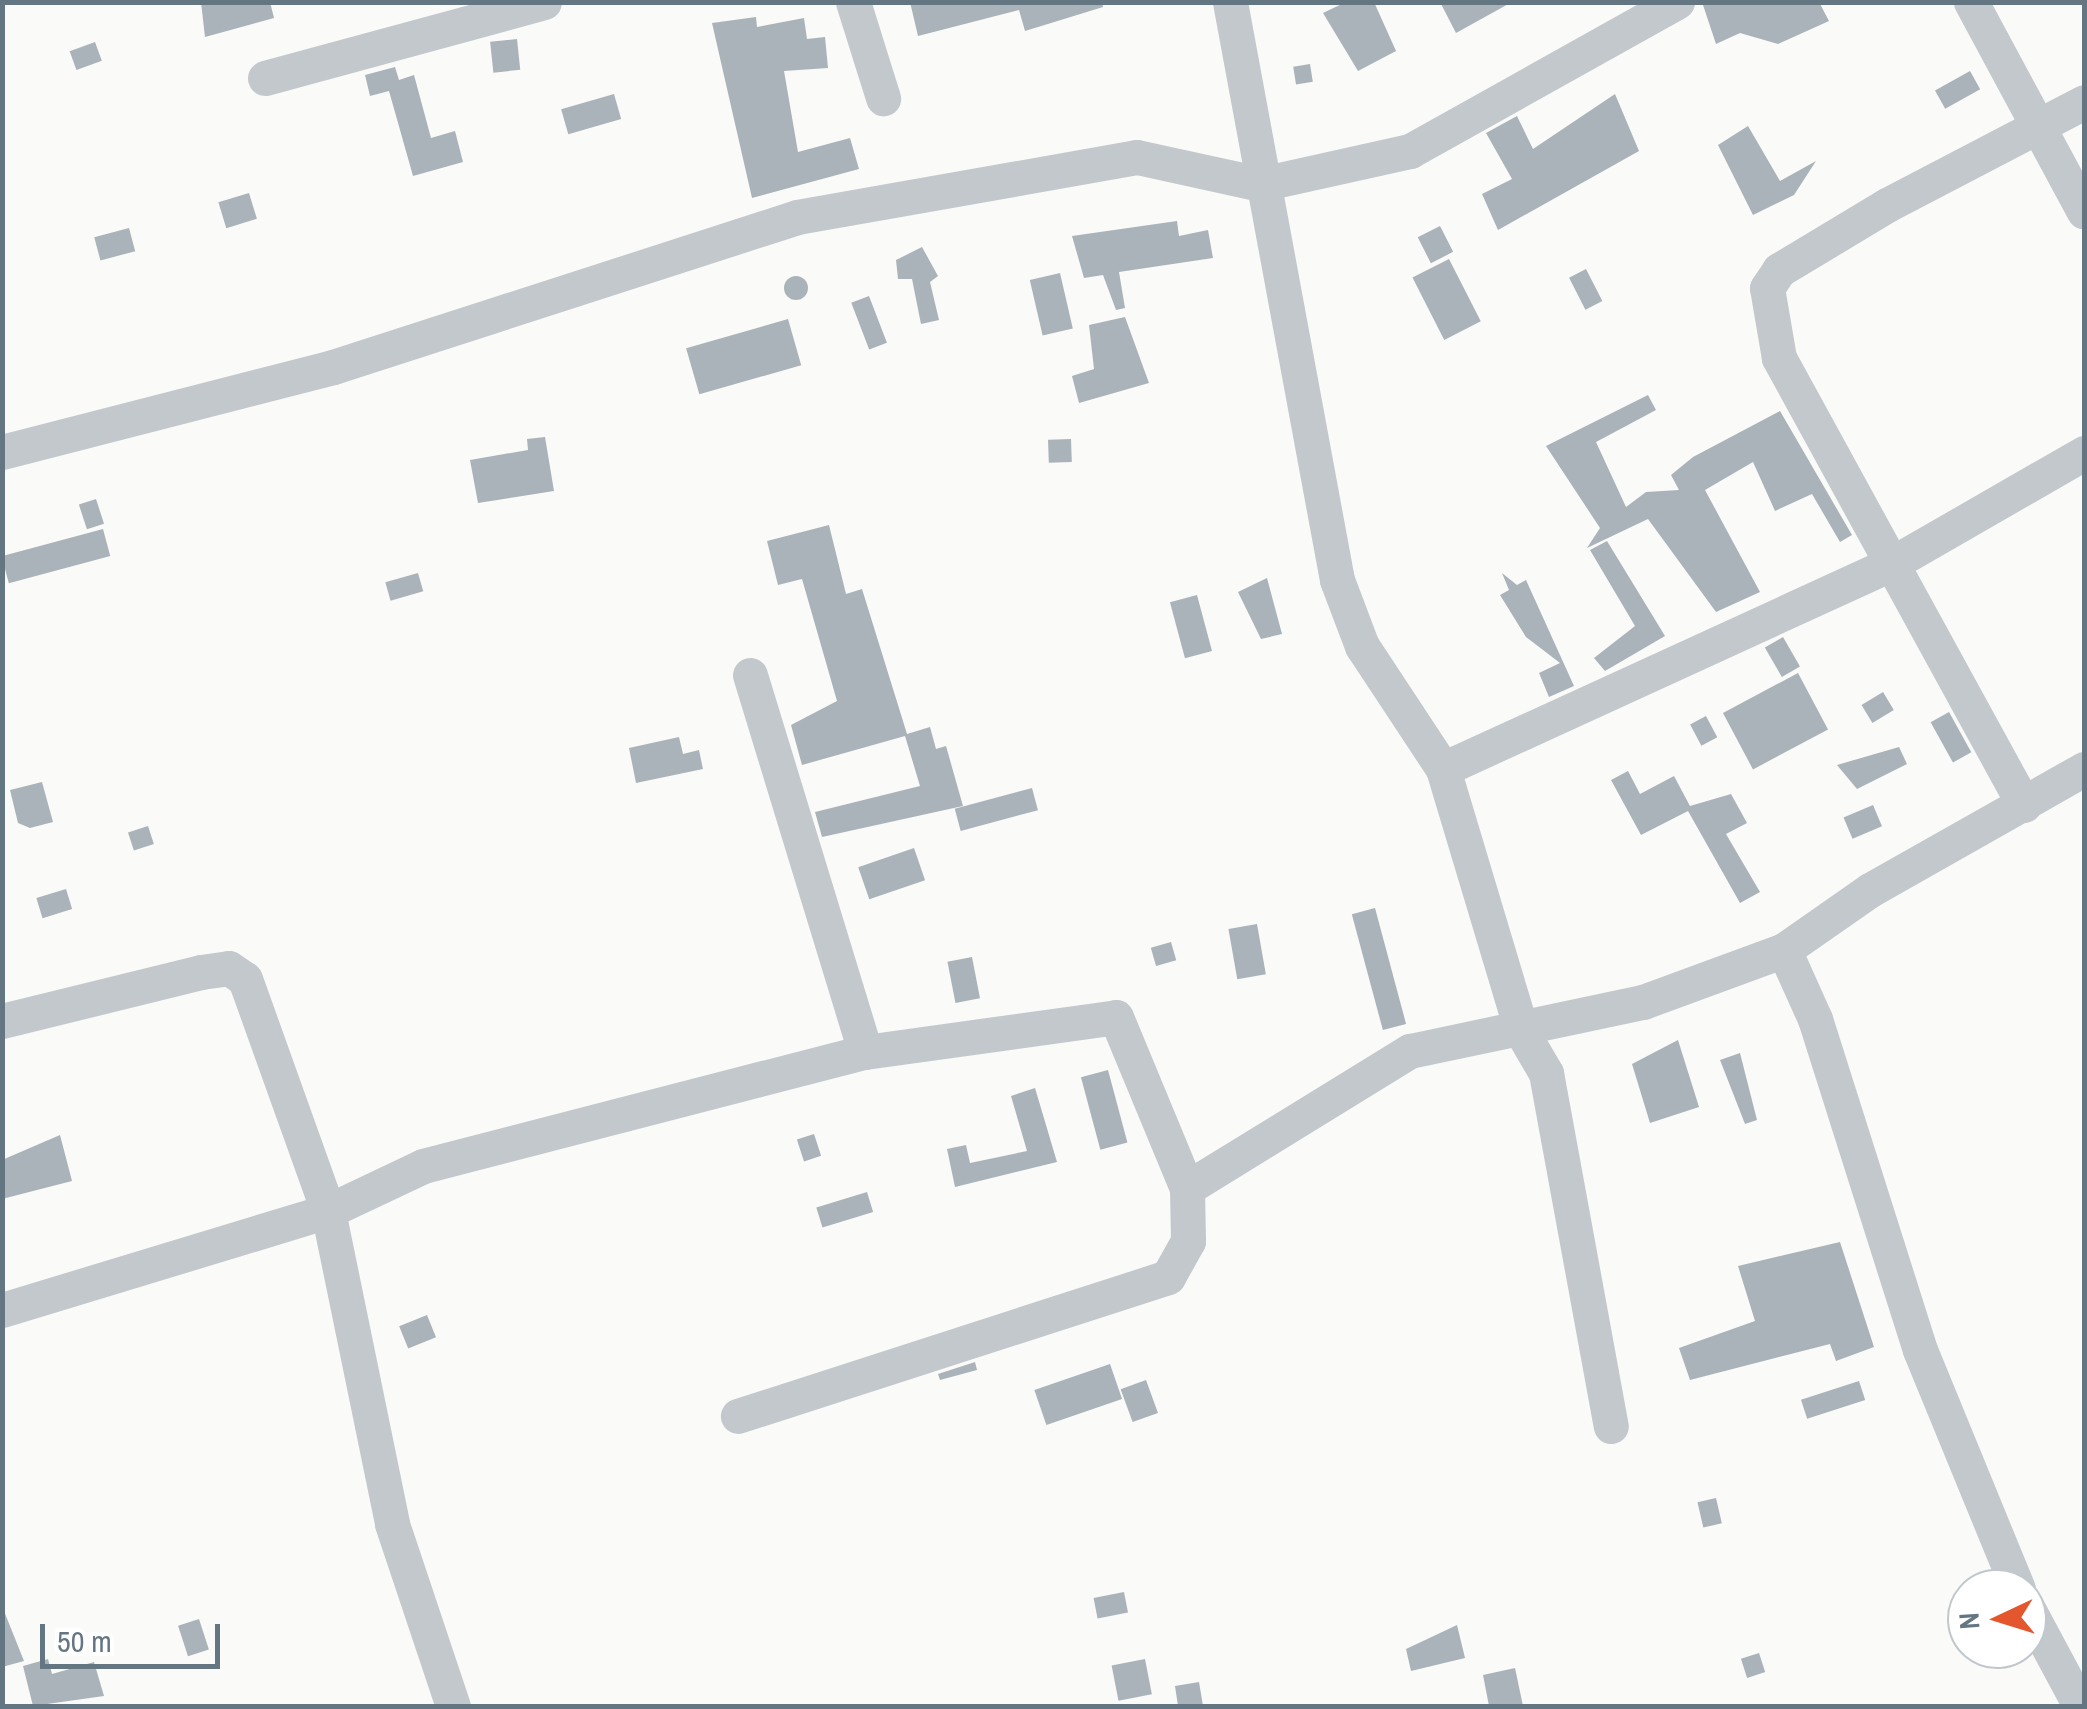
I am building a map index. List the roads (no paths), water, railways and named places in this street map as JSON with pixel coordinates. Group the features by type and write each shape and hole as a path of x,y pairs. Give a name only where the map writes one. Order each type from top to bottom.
{"street":[{"path":"265,78 544,2"},
{"path":"853,2 883,98"},
{"path":"1230,2 1337,580 1362,646 1443,768 1522,1032 1546,1073 1610,1426"},
{"path":"2,452 334,368 798,216 1136,157 1261,184 1410,150 1677,2"},
{"path":"1971,2 2084,212"},
{"path":"2024,805 1779,358 1766,288 1779,270 1887,205 2084,102"},
{"path":"1443,768 1891,564 2084,453"},
{"path":"750,675 865,1052"},
{"path":"1187,1188 1410,1051 1522,1032 1642,1002 1784,950 2084,770"},
{"path":"1784,950 1920,1350 2010,1569"},
{"path":"2,1021 229,968 261,1004 328,1211 392,1524 452,1706"},
{"path":"2,1310 328,1211 423,1166 865,1052 1116,1016 1187,1188 1188,1241 1168,1277 738,1416"},
{"path":"2047,1638 2076,1685"}]}
